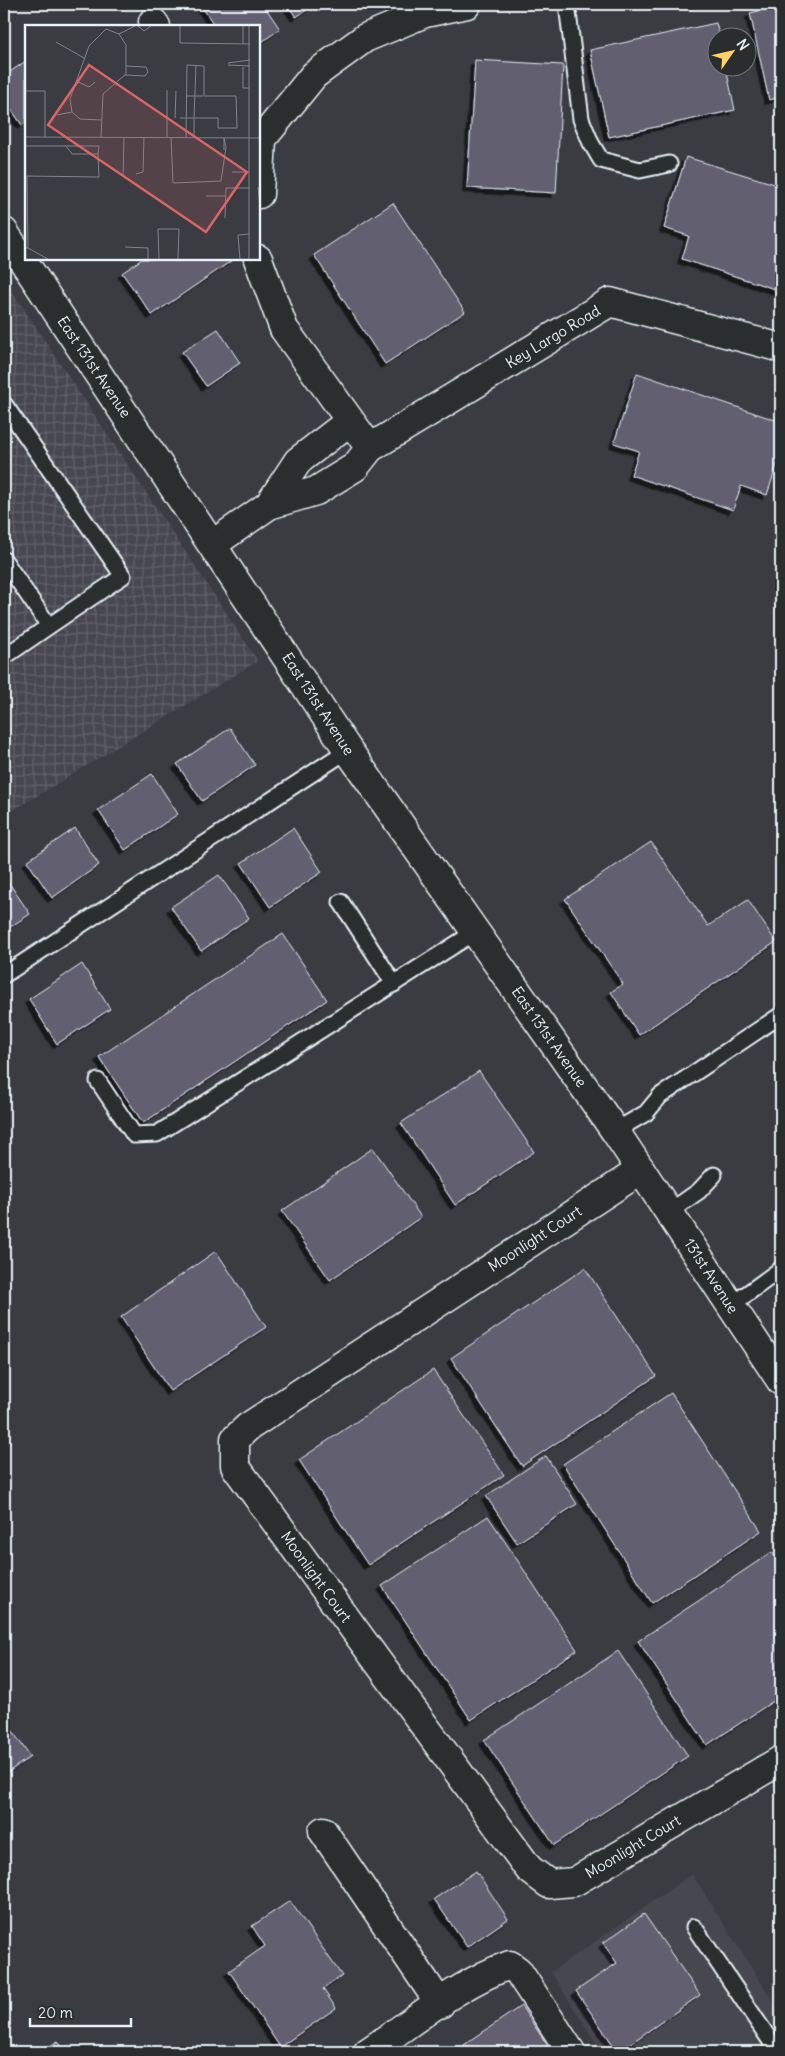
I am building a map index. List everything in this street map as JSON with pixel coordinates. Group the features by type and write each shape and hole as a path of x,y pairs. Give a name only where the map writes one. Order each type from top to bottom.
{"street":[{"path":"260,166 261,138 314,75 365,38 425,13 467,4"},
{"name":"East 131st Avenue","path":"4,232 213,544 348,750 641,1170"},
{"path":"258,260 284,329 370,448"},
{"name":"Key Largo Road","path":"213,544 270,505 316,490 355,467 370,448 610,302 781,348"},
{"name":"Key Largo Road","path":"270,505 298,461 350,421"},
{"name":"131st Avenue","path":"641,1170 730,1306 780,1376"},
{"name":"Moonlight Court","path":"641,1170 248,1427 235,1439 235,1466 529,1869 549,1884 574,1882 781,1760"},
{"path":"323,1831 440,2004"},
{"path":"368,2052 469,1984 494,1970 510,1965 518,1971 571,2052"}],"lane":[{"path":"567,4 581,119 591,143 601,160 640,170 669,164"},
{"path":"4,404 123,576 4,657"},
{"path":"4,560 48,626"},
{"path":"4,975 348,750"},
{"path":"341,902 394,984"},
{"path":"98,1081 134,1134 157,1134 476,932"},
{"path":"614,1130 646,1113 660,1096 781,1015"},
{"path":"669,1212 699,1191 714,1175"},
{"path":"730,1306 781,1269"},
{"path":"694,1927 778,2052"}],"shaded area":[{"path":"4,279 258,661 4,816"},
{"path":"692,1874 781,2014 781,2048 775,2052 602,2052 551,1972"}],"building":[{"path":"200,4 270,4 265,7 280,29 260,43 260,25 214,25"},
{"path":"287,4 316,4 296,17"},
{"path":"781,6 781,97 769,100 758,50 758,28 753,28 750,13"},
{"path":"716,23 717,28 708,28 708,78 728,78 735,110 609,137 590,50"},
{"path":"475,60 563,65 556,193 467,188"},
{"path":"25,62 25,123 22,125 4,99 4,76"},
{"path":"686,157 781,186 781,291 682,259 689,236 664,228"},
{"path":"393,203 465,312 385,364 314,255"},
{"path":"141,260 233,260 152,315 122,273"},
{"path":"218,329 240,363 206,386 182,352"},
{"path":"637,373 781,422 781,452 767,495 741,486 733,510 631,475 639,451 614,443"},
{"path":"230,728 255,765 202,801 177,764"},
{"path":"152,774 178,814 125,850 98,810"},
{"path":"75,828 99,865 52,898 27,861"},
{"path":"293,828 322,872 270,907 241,863"},
{"path":"651,842 708,926 748,900 776,942 639,1035 611,992 623,984 565,899"},
{"path":"219,875 249,918 201,951 171,907"},
{"path":"7,880 30,914 4,931 4,882"},
{"path":"283,934 327,1000 143,1123 99,1057"},
{"path":"82,964 110,1009 57,1044 29,999"},
{"path":"479,1071 534,1152 455,1205 401,1123"},
{"path":"373,1148 421,1217 330,1280 282,1211"},
{"path":"216,1251 266,1327 170,1391 121,1317"},
{"path":"585,1268 656,1376 522,1466 451,1358"},
{"path":"433,1370 504,1475 368,1565 299,1460"},
{"path":"671,1393 761,1531 652,1603 563,1464"},
{"path":"546,1456 577,1504 517,1543 486,1496"},
{"path":"488,1516 577,1650 471,1720 382,1586"},
{"path":"772,1552 781,1565 781,1696 707,1745 638,1641"},
{"path":"618,1651 688,1756 554,1845 484,1740"},
{"path":"4,1718 30,1757 4,1775"},
{"path":"476,1871 508,1919 467,1947 434,1899"},
{"path":"290,1901 342,1976 323,1989 336,2008 280,2047 229,1971 265,1946 252,1926"},
{"path":"644,1914 700,1995 618,2052 576,1991 617,1963 603,1943"},
{"path":"521,2006 552,2052 469,2052 464,2045"},
{"path":"58,2041 65,2052 40,2052"}]}
